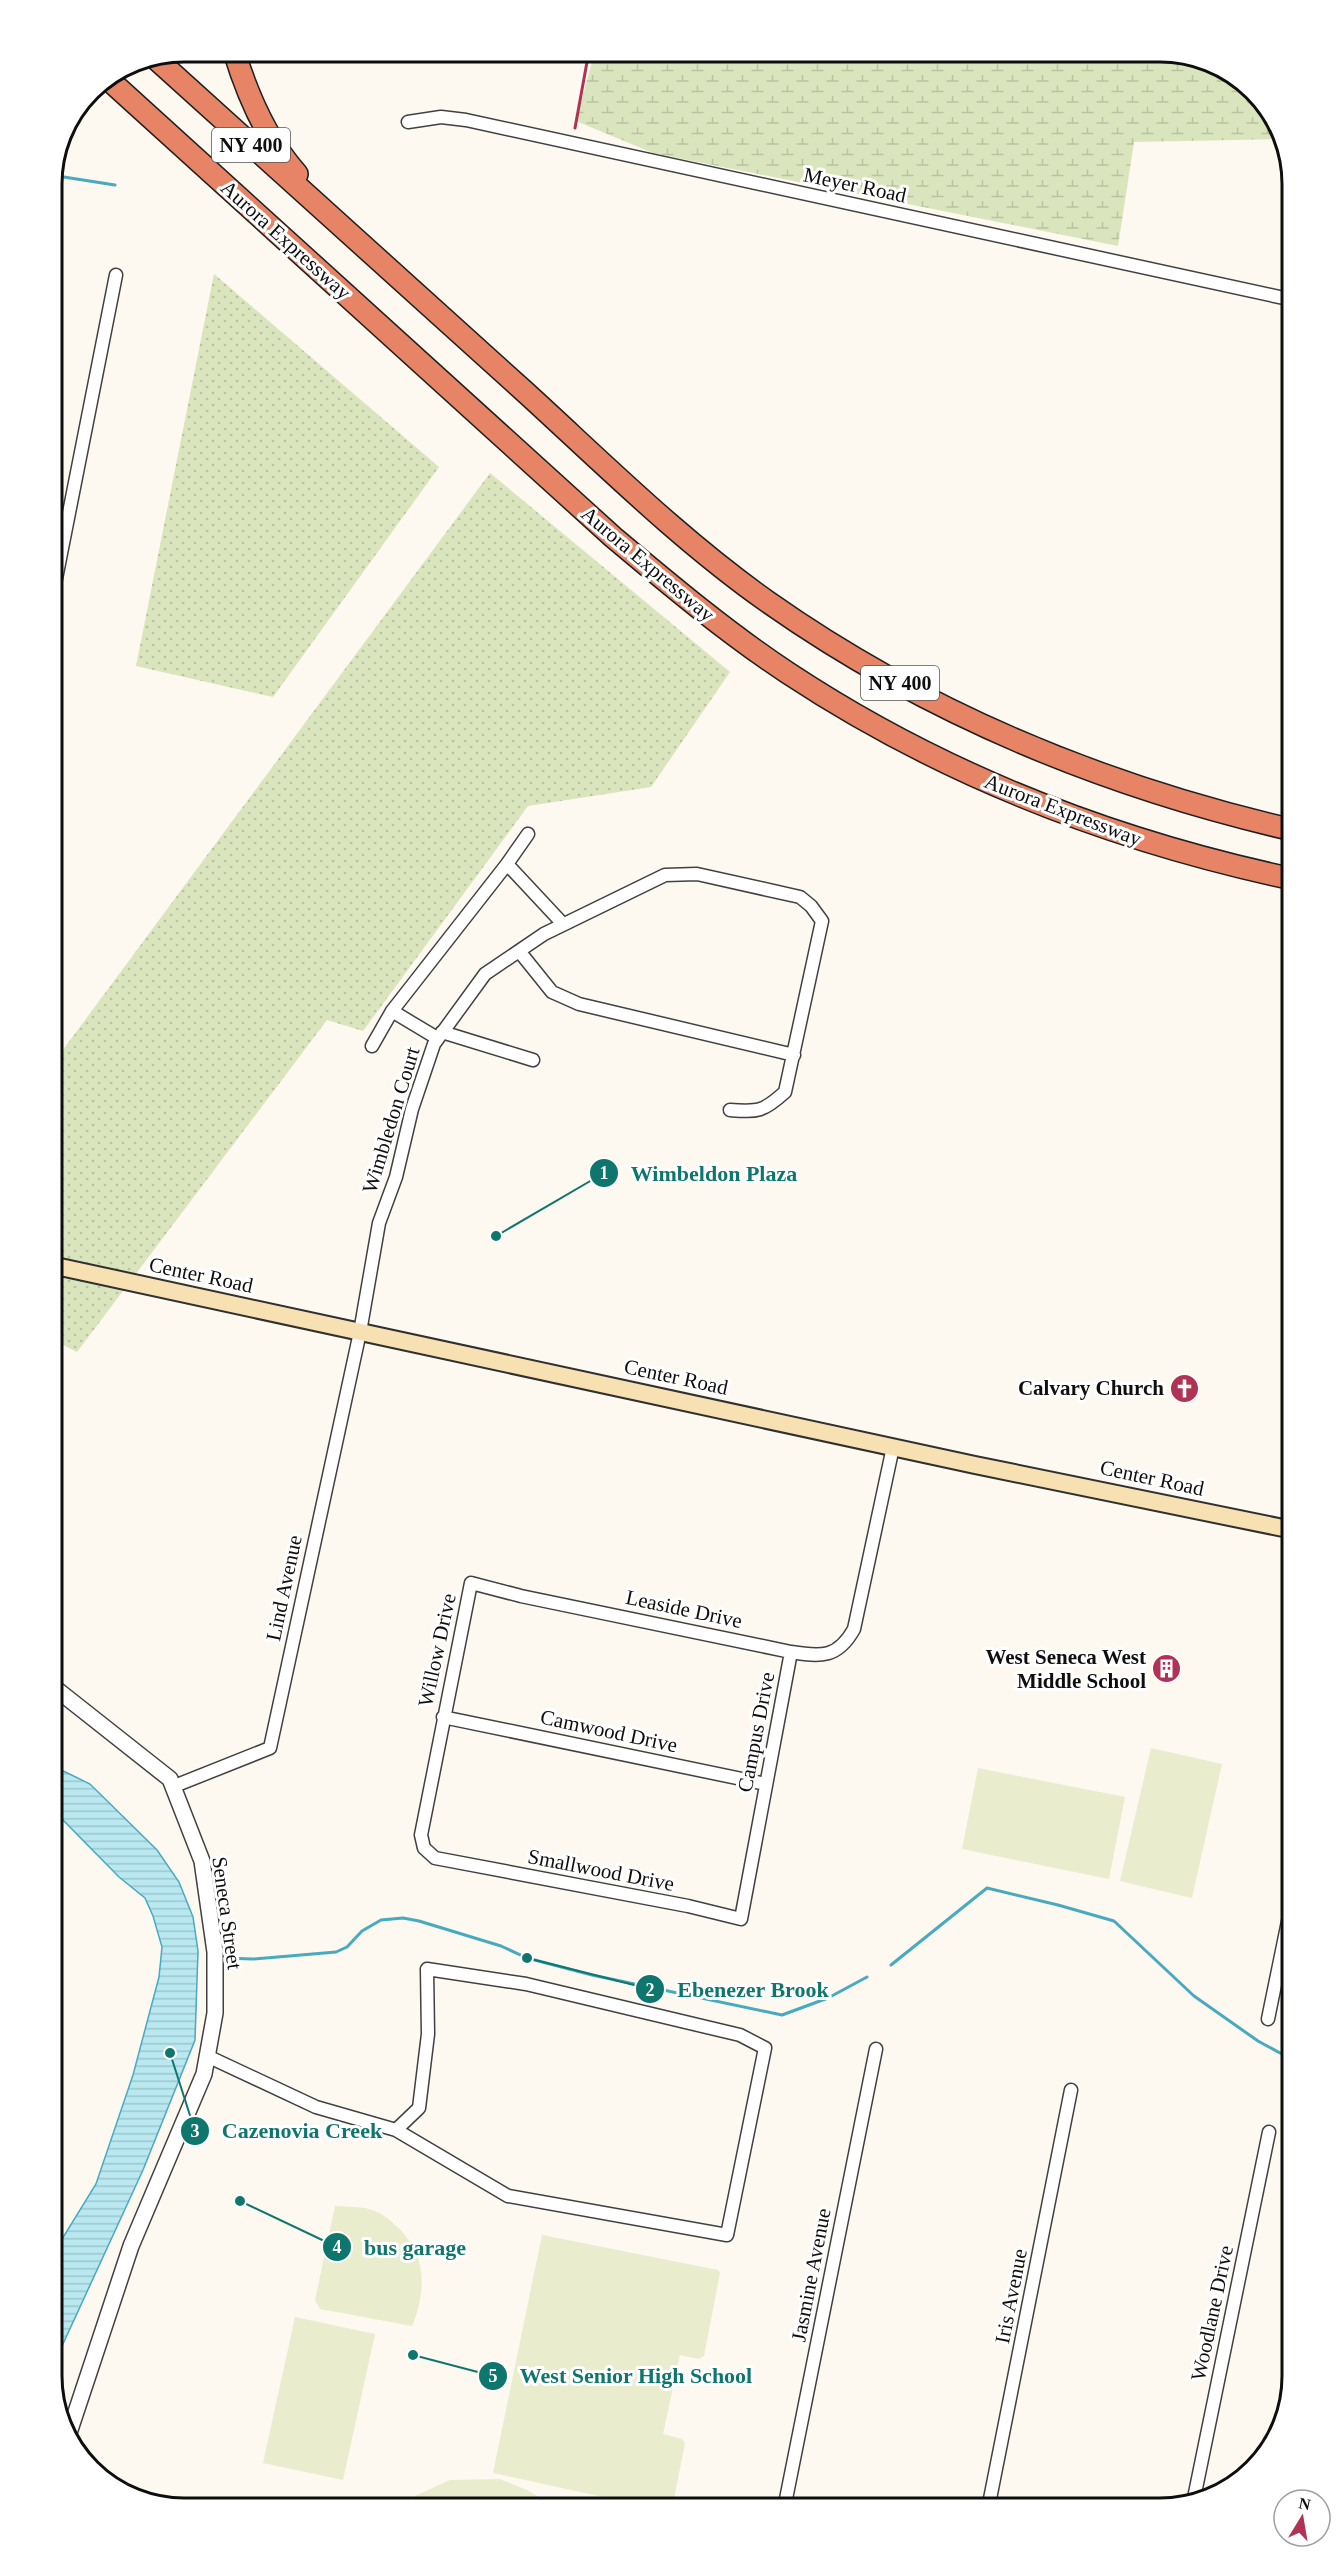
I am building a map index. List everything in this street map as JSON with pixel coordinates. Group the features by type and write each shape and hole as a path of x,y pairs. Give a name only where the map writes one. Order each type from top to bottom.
{"highway":[{"path":"239,62 267,131 286,162 349,233"},
{"name":"NY 400","path":"162,64 652,508 768,602 902,684 972,721 1042,752 1117,781 1193,805 1282,827"},
{"name":"Aurora Expressway","path":"114,84 613,537 736,636 834,701 924,752 995,786 1138,839 1201,858 1282,876"},
{"path":"106,89 152,119"}],"main road":[{"name":"Center Road","path":"62,1267 893,1447 1282,1528"}],"street":[{"name":"Meyer Road","path":"408,122 441,117 466,120 1282,298"},
{"path":"62,548 116,275"},
{"path":"372,1046 392,1011 528,834"},
{"path":"507,864 563,924"},
{"name":"Wimbledon Court","path":"360,1332 379,1223 396,1177 412,1109 434,1044 484,974 563,924 665,875 697,874 800,897 811,906 822,921 785,1092 772,1104 755,1112 730,1110"},
{"path":"519,951 552,992 579,1004 794,1055"},
{"path":"392,1011 440,1035 533,1060"},
{"name":"Lind Avenue","path":"172,1787 270,1748 360,1332"},
{"name":"Campus Drive","path":"751,1863 791,1652 812,1655 832,1652 841,1647 854,1629 893,1447"},
{"name":"Willow Drive","path":"423,1826 471,1582 569,1605"},
{"name":"Leaside Drive","path":"569,1605 791,1652"},
{"name":"Seneca Street","path":"62,1694 170,1779 202,1861 215,1952 215,2013 204,2074 131,2246 72,2425"},
{"name":"Camwood Drive","path":"443,1717 766,1784"},
{"name":"Smallwood Drive","path":"423,1826 421,1835 424,1848 435,1858 688,1906 741,1919 751,1863"},
{"path":"1268,2019 1282,1951"},
{"path":"207,2056 316,2107 396,2130 508,2196 727,2235 765,2048 740,2035 526,1984 427,1969 428,2034 418,2108 396,2130"},
{"name":"Jasmine Avenue","path":"786,2498 876,2049"},
{"name":"Iris Avenue","path":"990,2498 1071,2090"},
{"name":"Woodlane Drive","path":"1195,2493 1269,2132"}],"green space":[{"path":"592,62 1168,62 1207,71 1235,87 1257,109 1274,139 1134,142 1118,246 653,153 576,121"},
{"path":"214,274 439,467 273,697 136,666"},
{"path":"490,473 730,672 651,787 528,806 363,1031 327,1020 77,1352 62,1344 62,1051"},
{"path":"1151,1748 1222,1764 1192,1898 1120,1881"},
{"path":"978,1768 1125,1797 1109,1879 962,1849"},
{"path":"335,2206 372,2210 387,2218 406,2236 418,2259 422,2285 412,2326 320,2309 315,2300"},
{"path":"542,2235 718,2270 720,2273 704,2356 699,2359 680,2355 663,2434 682,2439 685,2443 674,2498 608,2498 493,2473"},
{"path":"295,2317 375,2334 343,2480 263,2463"},
{"path":"500,2479 540,2498 416,2498 415,2496 450,2480"}],"water":[{"path":"62,1770 90,1784 157,1850 179,1882 193,1917 198,1951 195,2040 143,2170 62,2346 62,2239 96,2184 133,2075 159,1977 162,1947 153,1916 145,1898 119,1877 62,1819"}],"waterway":[{"path":"62,177 115,185"},
{"path":"891,1965 987,1888 1114,1921 1194,1996 1258,2041 1282,2054"},
{"path":"223,1958 253,1959 336,1952 347,1947 362,1931 381,1920 403,1918 501,1946 527,1958 592,1975 782,2015 828,1998 867,1977"}],"railway":[{"path":"575,128 587,62"}],"place":[{"name":"Wimbeldon Plaza","path":"496,1236"},
{"name":"Calvary Church","path":"1185,1388"},
{"name":"West Seneca West Middle School","path":"1167,1669"},
{"name":"Ebenezer Brook","path":"527,1958"},
{"name":"Cazenovia Creek","path":"170,2053"},
{"name":"bus garage","path":"240,2201"},
{"name":"West Senior High School","path":"413,2355"}]}
